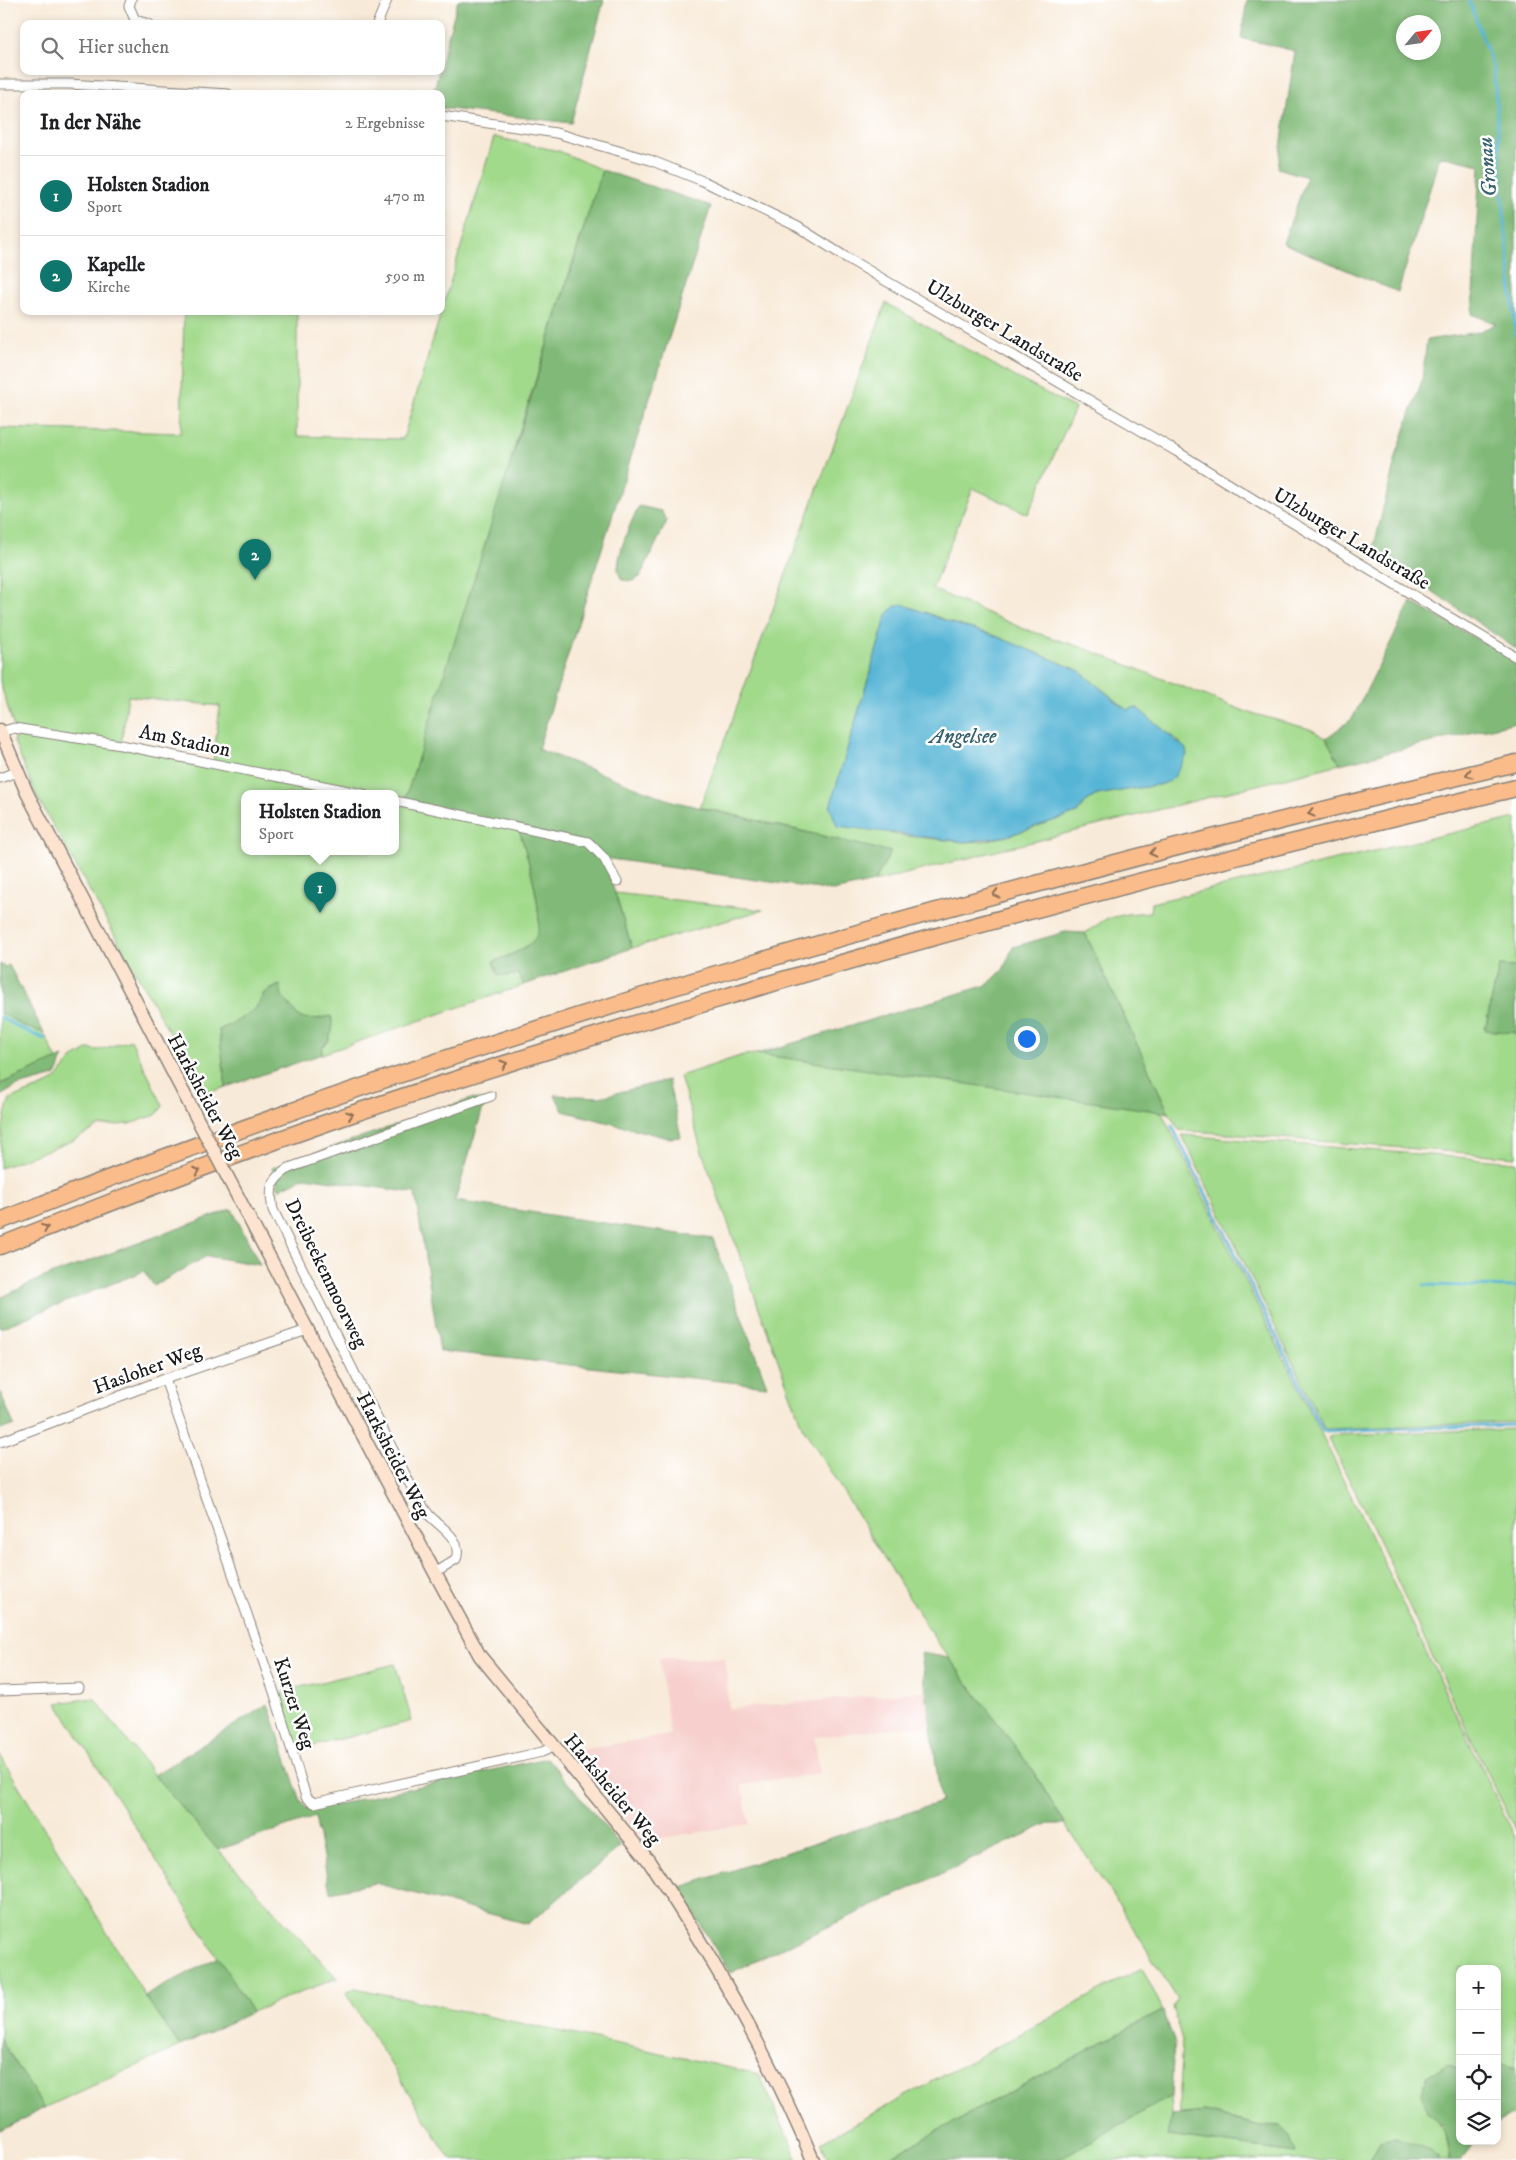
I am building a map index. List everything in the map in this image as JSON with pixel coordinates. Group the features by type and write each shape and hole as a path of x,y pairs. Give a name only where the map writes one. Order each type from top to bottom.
{"highway":[{"path":"0,1221 334,1095 613,1004 923,914 1078,872 1516,763"},
{"path":"0,1246 341,1118 481,1071 621,1028 930,937 1372,822 1516,788"}],"main road":[{"name":"Harksheider Weg","path":"0,731 16,772 307,1330 480,1656 648,1860 695,1932 771,2071 813,2160"}],"street":[{"path":"131,0 129,6 134,20"},
{"path":"379,20 387,0"},
{"path":"0,84 69,84 164,90"},
{"name":"Ulzburger Landstraße","path":"445,117 556,133 650,160 705,182 798,227 847,258 1176,451 1516,657"},
{"name":"Am Stadion","path":"0,731 14,728 121,745 343,790"},
{"path":"0,778 16,772"},
{"path":"399,802 588,842 604,858 617,882"},
{"name":"Dreibeekenmoorweg","path":"435,1573 456,1560 458,1553 453,1537 429,1515 418,1498 273,1210 270,1196 272,1184 278,1175 289,1168 491,1096"},
{"name":"Hasloher Weg","path":"0,1442 165,1379 307,1330"},
{"name":"Kurzer Weg","path":"165,1379 274,1692 306,1797 314,1803 542,1752 553,1747"},
{"path":"0,1691 79,1688"}],"shaded area":[{"path":"659,1658 725,1658 729,1709 926,1691 931,1725 814,1737 820,1773 742,1785 749,1824 643,1841 575,1750 670,1735"}],"green space":[{"path":"458,0 604,0 571,123 445,108 445,90 434,90 438,75 445,75 445,47"},
{"path":"1247,0 1516,0 1516,649 1373,550 1397,453 1422,380 1427,340 1478,332 1496,324 1472,314 1480,165 1440,156 1398,292 1283,243 1307,177 1278,168 1295,51 1241,38"},
{"path":"494,137 559,151 602,170 516,442 501,497 518,827 534,885 539,919 535,940 521,950 494,962 508,976 518,974 524,985 322,1054 322,1048 329,1041 331,1016 316,1019 300,1018 282,996 279,985 264,993 256,1008 219,1030 226,1087 204,1094 37,797 14,742 14,728 0,682 0,428 181,433 184,315 297,315 297,436 403,439 440,315 445,315 445,300","holes":["128,696 220,706 213,764 121,745"]},
{"path":"602,170 711,206 538,749 672,801 891,852 874,882 833,891 604,858 632,948 524,985 518,974 498,975 493,962 525,947 534,940 538,932 539,919 534,885 518,827 404,803"},
{"path":"886,303 1017,378 1075,408 1028,514 973,488 932,589 1024,629 1084,648 1247,712 1310,729 1326,738 1340,764 874,882 890,852 700,807","holes":["894,607 925,612 955,624 993,635 1078,670 1128,710 1136,708 1181,743 1163,784 1097,795 1087,801 1077,813 1007,836 984,841 965,842 896,835 830,807 887,615"]},
{"path":"639,506 661,511 667,521 640,577 632,581 622,580 618,570 620,554"},
{"path":"1411,602 1516,661 1516,722 1340,764 1326,738 1352,719"},
{"path":"1516,818 1516,967 1499,966 1485,1029 1516,1033 1516,1157 1179,1130 1169,1113 1085,933 1106,919 1127,914 1150,912 1151,903"},
{"path":"615,893 763,910 632,948"},
{"path":"1065,932 1085,933 1169,1113 757,1054 987,985 1003,970 1013,947"},
{"path":"0,964 5,967 9,965 44,1033 23,1026 0,1012"},
{"path":"1499,966 1516,967 1516,1033 1485,1030"},
{"path":"280,985 282,996 300,1018 316,1019 331,1016 333,1025 328,1041 322,1048 322,1054 226,1087 219,1030 256,1008 264,993"},
{"path":"0,1012 23,1026 44,1033 57,1060 0,1084"},
{"path":"131,1040 163,1106 156,1115 129,1124 100,1126 72,1141 0,1168 1,1142 10,1099 45,1086 57,1078 72,1059 89,1049 99,1050"},
{"path":"757,1054 1161,1111 1322,1435 1516,1839 1516,2068 1501,2064 1501,1965 1456,1965 1456,2069 1447,2066 1427,2112 1445,2133 1448,2144 1448,2160 1438,2160 1436,2155 1381,2142 1371,2160 1057,2160 1171,2096 1172,2116 1169,2136 1296,2153 1280,2127 1259,2126 1205,2112 1180,2114 1179,2090 1182,2041 1172,2007 1178,2000 1031,1768 935,1639 802,1426 702,1152 680,1076 743,1055"},
{"path":"63,1057 55,1076 17,1086 0,1096 0,1084"},
{"path":"668,1080 681,1137 668,1138 563,1111 555,1095 600,1097"},
{"path":"471,1099 485,1101 455,1201 713,1239 767,1386 440,1351 415,1193 305,1177 279,1189 272,1168"},
{"path":"1182,1135 1516,1162 1516,1422 1325,1429"},
{"path":"232,1209 260,1265 207,1256 154,1286 144,1271 0,1328 0,1298 42,1278"},
{"path":"0,1392 14,1425 0,1430"},
{"path":"1516,1429 1516,1830 1468,1733 1367,1515 1328,1438 1332,1435"},
{"path":"921,1653 949,1658 1031,1768 1065,1824 1047,1824 730,1973 678,1888 941,1802"},
{"path":"395,1664 412,1721 298,1750 280,1692"},
{"path":"94,1698 154,1775 218,1850 337,1978 252,2012 57,1703"},
{"path":"268,1704 300,1800 306,1808 316,1809 547,1758 621,1846 528,1924 375,1883 330,1892 315,1817 218,1850 154,1775"},
{"path":"0,1755 145,1996 180,2046 44,2108 0,2038"},
{"path":"218,1957 252,2012 180,2046 145,1996"},
{"path":"1142,1968 1163,2010 883,2160 828,2160 821,2142"},
{"path":"355,1988 759,2074 798,2160 451,2160 346,1993"},
{"path":"1163,2010 1174,2041 1171,2096 1057,2160 883,2160"},
{"path":"0,2038 44,2108 0,2131"},
{"path":"1501,2064 1516,2068 1516,2113 1501,2122"},
{"path":"1447,2065 1456,2068 1456,2145 1472,2145 1461,2160 1448,2160 1449,2146 1444,2128 1427,2112 1422,2093 1428,2075"},
{"path":"1205,2112 1259,2126 1280,2127 1290,2136 1296,2153 1168,2136 1172,2116"},
{"path":"1395,2138 1414,2142 1425,2147 1438,2160 1371,2160 1381,2142"}],"water":[{"name":"Angelsee","path":"902,604 955,624 993,635 1078,670 1127,710 1136,707 1186,749 1187,755 1170,781 1163,784 1097,795 1087,801 1077,813 1007,836 965,842 837,826 830,807 887,615 894,607"}],"waterway":[{"name":"Gronau","path":"1469,0 1494,69 1503,203 1516,336"},
{"path":"0,1017 45,1039"},
{"path":"1172,1126 1323,1431 1516,1425"},
{"path":"1424,1285 1516,1287"}],"place":[{"name":"Kapelle","path":"255,580"},
{"name":"Holsten Stadion","path":"320,913"}]}
